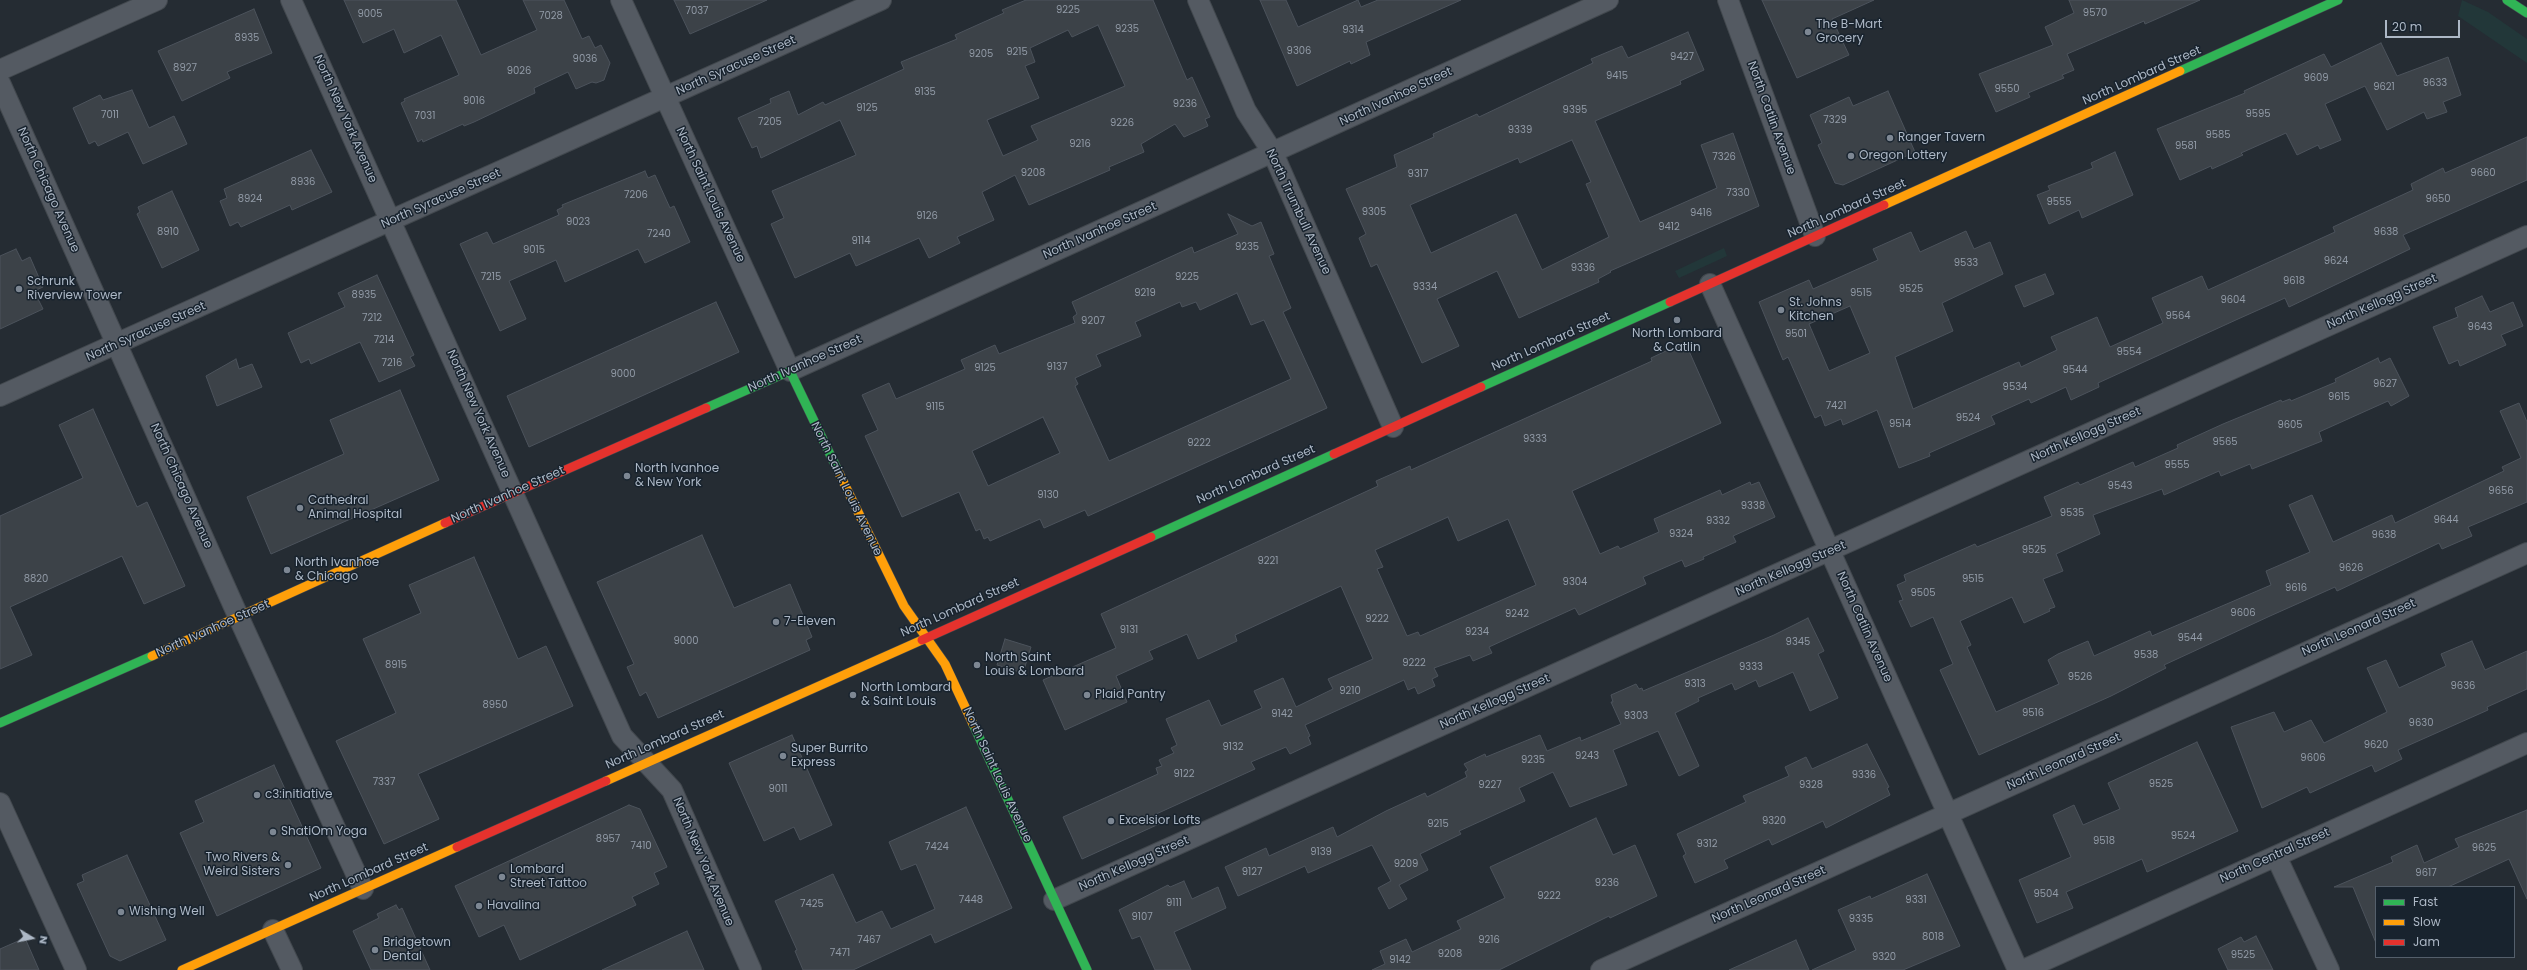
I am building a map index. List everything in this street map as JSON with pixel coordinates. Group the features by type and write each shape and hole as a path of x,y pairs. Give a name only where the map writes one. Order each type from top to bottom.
{"main road":[{"name":"North Lombard Street","path":"182,970 1393,427 2338,0"},
{"path":"2507,0 2527,13"},
{"name":"North Ivanhoe Street","path":"0,723 239,618 513,492 790,371"},
{"name":"North Saint Louis Avenue","path":"790,371 904,606 945,664 1087,970"}],"street":[{"path":"0,70 157,0"},
{"name":"North New York Avenue","path":"291,0 622,736 672,790 751,970"},
{"name":"North Saint Louis Avenue","path":"621,0 790,371"},
{"name":"North Syracuse Street","path":"0,396 118,345 881,0"},
{"name":"North Trumbull Avenue","path":"1198,0 1246,111 1273,153 1393,427"},
{"name":"North Ivanhoe Street","path":"790,371 1608,0"},
{"name":"North Catlin Avenue","path":"1728,0 1815,236"},
{"name":"North Chicago Avenue","path":"0,83 239,618 363,888"},
{"name":"North Kellogg Street","path":"1054,900 2527,236"},
{"name":"North Catlin Avenue","path":"1710,284 2018,970"},
{"name":"North Leonard Street","path":"1601,970 2527,553"},
{"name":"North Central Street","path":"2023,970 2527,743"},
{"path":"0,803 76,970"},
{"path":"2276,856 2329,970"},
{"path":"273,930 292,970"}],"green space":[{"path":"2462,0 2488,12 2527,39 2527,63 2458,16"},
{"path":"1724,248 1727,256 1679,278 1675,271"}],"building":[{"path":"344,0 456,0 481,55 537,30 523,0 564,0 582,39 589,36 595,48 601,45 610,63 604,80 596,83 592,82 576,89 568,72 534,88 535,93 474,122 464,126 463,124 423,142 422,139 418,142 401,103 405,101 404,99 459,75 441,35 404,53 394,29 363,43"},
{"path":"674,0 767,0 690,34"},
{"path":"1026,0 1153,0 1187,80 1192,77 1210,117 1205,119 1208,126 1184,137 1175,124 1141,144 1144,152 1109,167 1110,170 1029,205 1015,175 982,192 994,220 957,237 960,243 929,258 919,238 856,266 850,253 795,278 771,224 784,218 772,191 856,155 840,120 761,158 757,146 752,148 738,118 771,103 770,99 789,91 798,115 823,102 825,105 904,69 901,62 957,39 955,35 1004,13 1002,10","holes":["1098,25 1125,86 1031,126 1038,140 1003,156 987,120 1039,98 1025,66 1035,62 1030,48 1068,30 1072,37"]},
{"path":"1260,0 1286,0 1298,27 1358,0 1361,7 1378,0 1461,0 1366,42 1370,55 1351,64 1350,61 1297,86"},
{"name":"The B-Mart Grocery","path":"1762,0 1874,0 1832,19 1849,55 1797,78"},
{"path":"2069,0 2200,0 2145,24 2144,21 2067,54 2074,70 2062,75 2064,78 2028,93 2030,97 1996,112 1979,74 2053,45 2045,27 2074,13"},
{"path":"254,9 272,53 227,72 230,78 182,101 158,51"},
{"path":"1688,32 1704,70 1680,81 1681,84 1595,121 1640,222 1717,188 1701,145 1733,133 1759,206 1610,271 1611,272 1598,279 1599,282 1519,318 1497,271 1437,299 1459,346 1422,363 1377,264 1371,267 1359,238 1366,234 1346,189 1397,167 1394,155 1434,137 1433,134 1477,114 1479,117 1593,63 1591,59 1622,46 1628,58","holes":["1572,140 1591,182 1586,184 1609,237 1542,270 1516,214 1431,253 1410,205 1518,158 1520,163"]},
{"path":"2381,43 2397,76 2448,57 2461,95 2443,102 2447,112 2427,119 2424,112 2387,130 2365,86 2325,104 2341,140 2320,149 2318,145 2297,155 2286,133 2241,153 2243,155 2212,169 2211,166 2180,180 2157,129 2245,93 2244,91 2324,54 2331,67"},
{"path":"132,90 149,128 174,116 187,144 143,164 128,132 98,146 95,141 89,144 73,108 100,95 103,100"},
{"path":"1888,91 1915,152 1843,185 1835,183 1818,145 1822,143 1810,115 1849,97 1853,106"},
{"path":"2527,137 2527,180 2403,235 2410,249 2289,307 2285,298 2098,383 2099,387 2071,400 2066,387 2031,403 2029,399 1991,416 1995,424 1929,453 1930,456 1899,468 1877,410 1843,425 1841,419 1825,426 1821,415 1815,418 1788,357 1783,360 1759,302 1809,280 1813,289 1878,260 1873,249 1911,232 1920,252 1966,231 1974,249 1990,242 2003,274 1942,303 1953,331 1895,357 1913,409 2019,362 2021,367 2057,350 2051,337 2097,317 2110,347 2163,323 2152,298 2202,276 2208,290 2335,232 2333,227 2413,190 2411,184 2443,168 2445,173","holes":["1850,306 1870,353 1829,371 1809,324"]},
{"path":"311,150 332,192 292,210 290,205 241,227 238,222 230,226 220,201 227,198 224,189"},
{"path":"2115,152 2133,195 2082,218 2079,210 2049,224 2037,195 2050,190 2048,186 2093,168 2091,163"},
{"path":"645,171 648,178 655,175 670,208 674,206 690,242 645,263 638,249 565,282 556,260 509,281 526,319 500,331 460,244 487,232 493,244 559,215 557,210 563,207 562,205"},
{"path":"172,191 199,250 162,268 137,214 140,212 138,207"},
{"path":"1228,214 1252,226 1261,222 1274,254 1269,256 1291,308 1283,312 1327,408 1088,516 1085,510 1044,528 1040,519 990,541 988,537 984,539 980,529 976,531 959,492 902,517 865,436 878,430 862,395 889,383 896,399 965,369 961,360 995,345 999,354 1075,323 1073,317 1077,314 1072,302 1192,247 1194,253 1238,234","holes":["1237,293 1251,325 1264,320 1291,379 1109,461 1075,386 1078,384 1075,378 1101,366 1096,355 1141,336 1135,322 1180,302 1182,307 1196,302 1200,310","1043,417 1060,453 988,486 972,451"]},
{"name":"Schrunk Riverview Tower","path":"16,249 22,261 30,257 43,287 34,291 43,309 0,329 0,256"},
{"path":"2045,274 2054,294 2024,307 2015,286"},
{"path":"377,275 414,355 410,357 415,366 379,382 360,342 311,364 309,359 301,363 288,333 345,307 338,293"},
{"path":"2482,296 2490,312 2513,302 2523,326 2501,335 2506,345 2460,366 2458,360 2449,364 2433,327 2458,317 2455,308"},
{"path":"716,302 739,352 529,447 507,396"},
{"path":"1685,342 1721,423 1572,491 1600,554 1618,546 1620,549 1659,532 1654,519 1720,490 1722,495 1750,482 1751,485 1759,482 1775,517 1733,536 1736,542 1703,557 1704,559 1685,567 1682,560 1643,577 1646,584 1579,615 1575,608 1489,647 1492,653 1473,661 1470,655 1434,668 1438,676 1432,679 1435,686 1418,694 1415,687 1408,690 1404,680 1305,725 1310,736 1308,737 1311,744 1290,754 1286,747 1251,762 1255,769 1154,815 1159,824 1082,859 1063,817 1158,774 1156,768 1162,766 1159,760 1174,753 1171,748 1177,745 1166,719 1209,700 1221,726 1262,708 1254,691 1283,678 1296,707 1333,689 1328,679 1373,659 1341,586 1235,635 1237,641 1198,659 1187,634 1149,651 1153,659 1116,676 1127,702 1065,730 1043,680 1116,648 1101,614 1378,486 1376,481 1410,466 1411,470 1652,361 1651,358","holes":["1448,517 1458,541 1508,519 1536,585 1420,636 1418,632 1407,636 1377,569 1383,567 1375,550"]},
{"path":"2378,358 2380,363 2390,358 2409,396 2391,406 2388,401 2319,432 2322,441 2252,469 2250,464 2221,476 2219,471 2164,495 2162,489 2093,515 2100,534 2056,554 2063,571 2043,579 2055,607 2049,609 2050,611 2024,623 2012,597 1960,621 1971,645 1967,647 1996,712 2059,684 2048,660 2058,654 2088,641 2094,656 2150,631 2152,636 2271,585 2266,571 2310,552 2289,505 2312,495 2333,542 2392,515 2395,523 2504,471 2502,467 2521,458 2500,411 2519,403 2527,422 2527,502 2468,527 2472,536 2442,549 2439,543 2337,591 2335,587 2164,665 2166,668 2111,696 1979,755 1940,670 1953,664 1933,617 1911,627 1899,601 1903,600 1897,585 1906,581 1904,575 1975,544 1977,547 2052,516 2044,497 2078,482 2080,485 2133,462 2135,467 2178,448 2177,445 2223,424 2281,400 2282,402 2290,399 2291,401 2336,382 2335,379"},
{"path":"236,359 239,369 252,364 262,387 217,406 206,376"},
{"path":"400,390 439,480 271,554 247,497 344,454 330,420"},
{"path":"93,409 137,507 147,502 185,586 144,604 122,556 10,607 32,655 0,669 0,516 83,478 59,425"},
{"path":"702,535 734,608 790,584 812,637 806,640 810,650 658,718 646,692 640,696 627,667 634,664 597,582"},
{"path":"474,557 518,659 546,646 573,706 418,774 439,819 384,844 336,741 396,713 363,639 421,613 409,585"},
{"path":"1808,618 1824,651 1818,654 1838,698 1810,711 1793,672 1759,687 1756,680 1735,690 1732,683 1698,698 1699,701 1675,713 1699,766 1679,776 1658,731 1613,750 1627,785 1570,807 1553,772 1519,788 1525,801 1459,831 1461,834 1420,854 1428,870 1399,885 1407,899 1389,909 1378,888 1391,881 1372,845 1308,873 1305,866 1238,896 1225,867 1266,848 1269,856 1333,827 1337,837 1386,811 1425,793 1427,797 1467,777 1465,772 1468,770 1464,764 1485,754 1486,757 1540,735 1547,751 1580,737 1581,741 1621,724 1611,702 1613,702 1611,695 1636,684 1639,689 1642,688 1643,691 1774,635"},
{"path":"1005,639 1031,647 1023,673 997,665"},
{"path":"2472,641 2485,670 2527,651 2527,689 2487,707 2488,710 2398,750 2402,759 2375,772 2372,765 2310,793 2307,787 2262,808 2231,727 2274,712 2284,732 2311,720 2324,743 2387,712 2367,668 2386,660 2399,688 2446,666 2441,654"},
{"path":"792,735 832,825 800,840 794,827 764,841 729,763"},
{"path":"2197,742 2238,831 2147,872 2142,859 2066,892 2073,908 2037,923 2019,880 2071,857 2053,815 2074,805 2083,825 2120,809 2108,783"},
{"path":"1867,744 1889,787 1887,788 1890,795 1826,828 1823,821 1772,845 1769,839 1724,860 1728,868 1695,883 1683,856 1686,854 1677,834 1746,802 1743,796 1789,776 1785,767 1806,757 1812,769"},
{"path":"274,765 321,868 217,916 180,833 204,822 195,801"},
{"path":"629,805 640,809 667,867 654,873 659,884 632,897 636,905 520,960 504,925 479,937 455,886"},
{"path":"966,807 1012,908 935,943 931,934 853,970 803,970 795,951 797,950 775,901 833,874 856,923 882,911 891,929 935,909 916,864 901,870 889,842"},
{"path":"2527,810 2527,899 2509,859 2450,886 2375,886 2375,941 2353,887 2334,887 2393,862 2391,857 2417,845 2424,863 2459,847 2455,839"},
{"path":"1596,818 1613,855 1635,845 1657,896 1610,918 1609,916 1499,970 1372,970 1385,964 1380,951 1406,939 1412,952 1461,929 1457,921 1505,898 1490,867"},
{"name":"Wishing Well","path":"127,855 166,940 120,961 110,956 77,884 84,881 82,875"},
{"path":"1927,874 1960,946 1903,970 1812,970 1856,950 1838,910 1870,896 1871,899"},
{"path":"1184,881 1192,899 1218,887 1226,908 1174,932 1191,970 1155,970 1140,936 1132,939 1119,910 1168,885 1170,887"},
{"path":"396,905 399,910 402,908 430,970 371,970 353,931 379,918 377,914"},
{"path":"687,931 704,970 602,970"},
{"path":"2256,936 2273,970 2228,970 2218,949 2241,937 2244,942"},
{"path":"25,938 39,970 0,970 0,949"},
{"path":"1796,940 1809,970 1729,970"}],"traffic: fast":[{"path":"2180,71 2338,0"},
{"path":"2507,0 2527,13"},
{"path":"1481,387 1670,302"},
{"path":"706,408 790,371 838,471"},
{"path":"1151,537 1334,454"},
{"path":"0,723 152,656"},
{"path":"973,724 1087,970"}],"traffic: slow":[{"path":"1884,205 2180,71"},
{"path":"838,471 904,606 945,664 973,724"},
{"path":"152,656 445,523"},
{"path":"606,781 922,640"},
{"path":"182,970 457,847"}],"traffic: jam":[{"path":"1670,302 1884,205"},
{"path":"1334,454 1481,387"},
{"path":"445,523 706,408"},
{"path":"922,640 1151,537"},
{"path":"457,847 606,781"}],"place":[{"name":"The B-Mart Grocery","path":"1808,32"},
{"name":"Ranger Tavern","path":"1890,138"},
{"name":"Oregon Lottery","path":"1851,156"},
{"name":"Schrunk Riverview Tower","path":"19,289"},
{"name":"St. Johns Kitchen","path":"1781,310"},
{"name":"North Lombard & Catlin","path":"1677,320"},
{"name":"North Ivanhoe & New York","path":"627,476"},
{"name":"Cathedral Animal Hospital","path":"300,508"},
{"name":"North Ivanhoe & Chicago","path":"287,570"},
{"name":"7-Eleven","path":"776,622"},
{"name":"North Saint Louis & Lombard","path":"977,665"},
{"name":"North Lombard & Saint Louis","path":"853,695"},
{"name":"Plaid Pantry","path":"1087,695"},
{"name":"Super Burrito Express","path":"783,756"},
{"name":"c3:initiative","path":"257,795"},
{"name":"Excelsior Lofts","path":"1111,821"},
{"name":"ShatiOm Yoga","path":"273,832"},
{"name":"Two Rivers & Weird Sisters","path":"288,865"},
{"name":"Lombard Street Tattoo","path":"502,877"},
{"name":"Havalina","path":"479,906"},
{"name":"Wishing Well","path":"121,912"},
{"name":"Bridgetown Dental","path":"375,950"}]}
